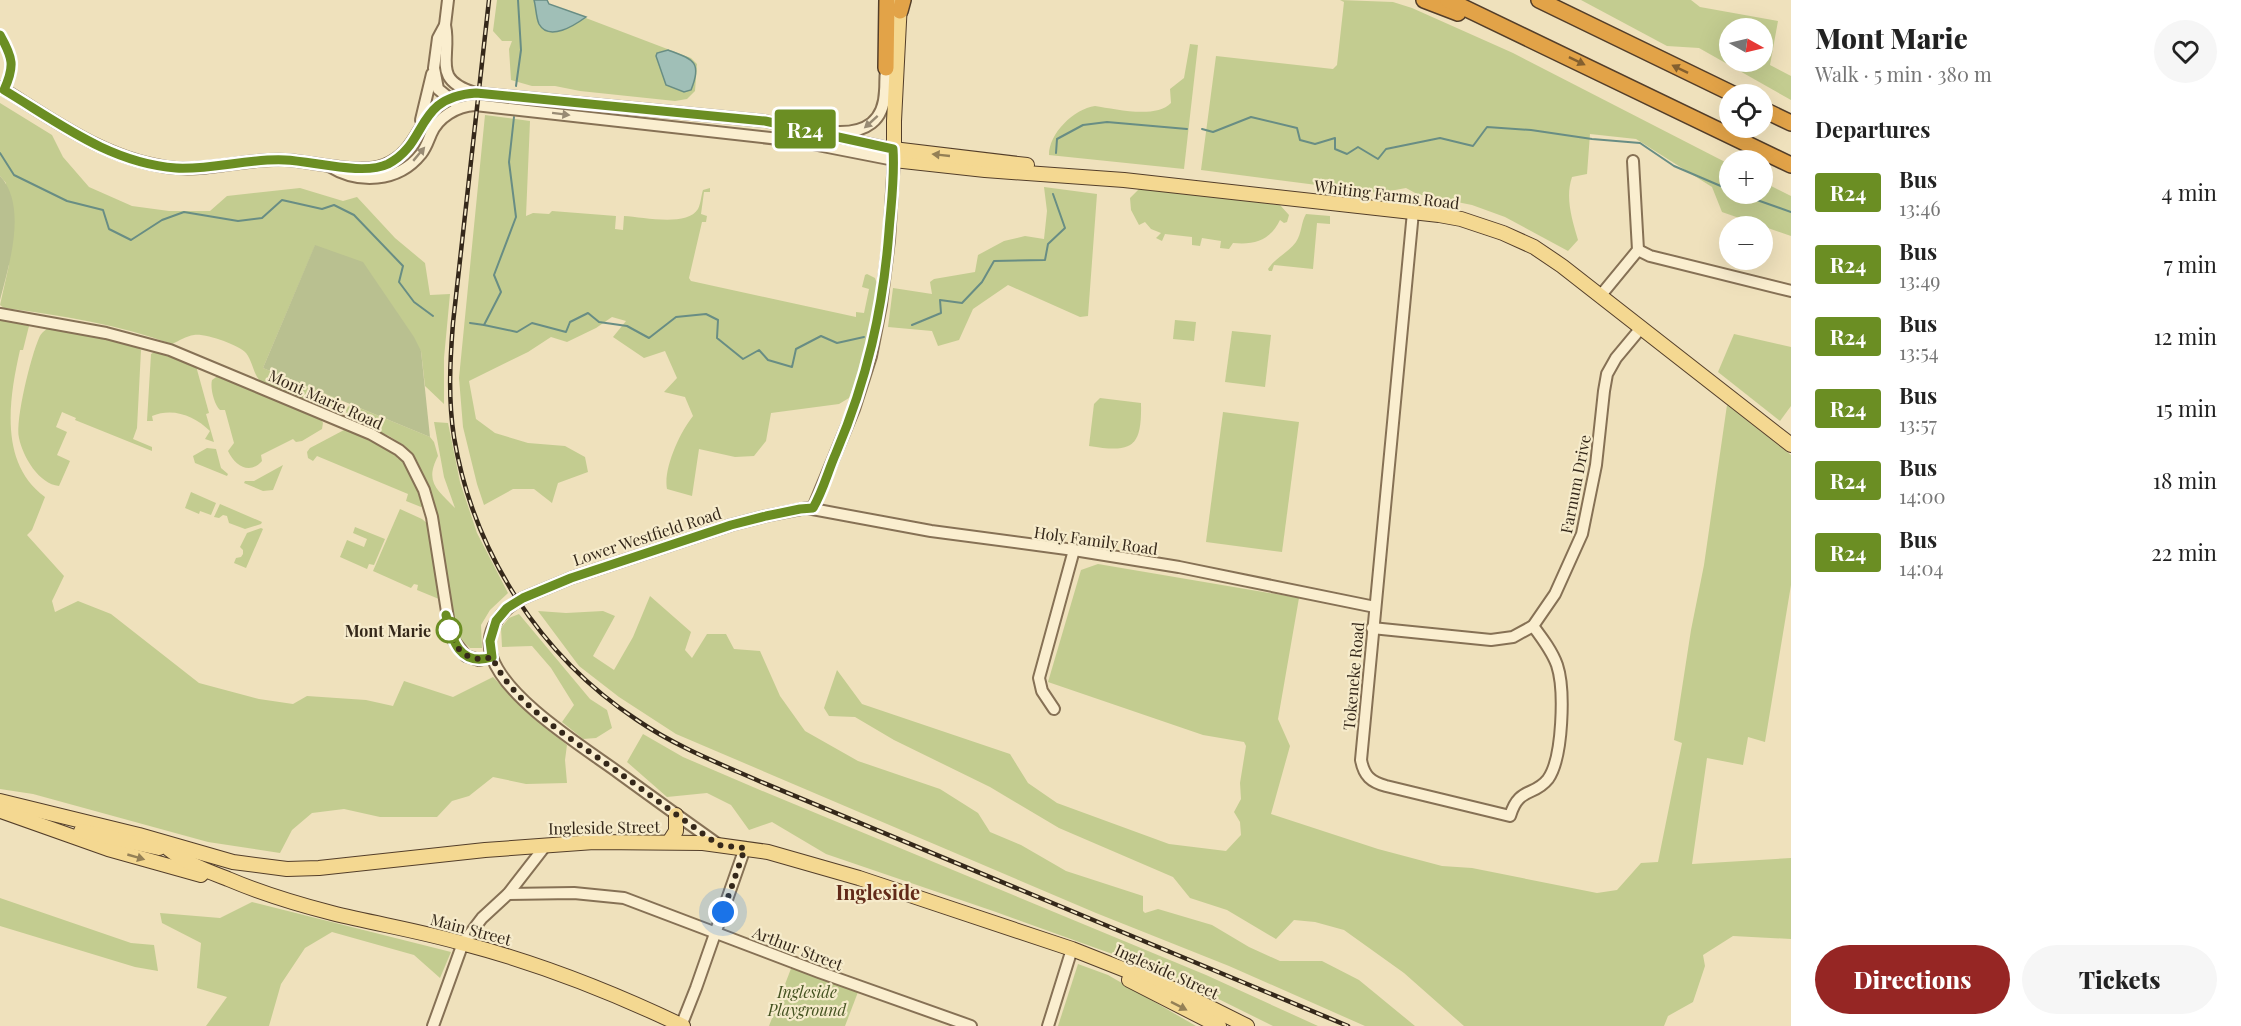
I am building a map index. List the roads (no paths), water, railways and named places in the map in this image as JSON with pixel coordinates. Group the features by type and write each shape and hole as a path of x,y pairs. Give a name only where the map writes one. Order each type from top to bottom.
{"highway":[{"path":"886,0 886,68"},
{"path":"1424,0 1546,46"},
{"path":"1448,0 1791,165"},
{"path":"1539,0 1719,87"},
{"path":"1773,114 1791,123"}],"main road":[{"path":"893,155 901,4"},
{"name":"Whiting Farms Road","path":"893,155 985,170 1124,180 1461,219 1512,236 1543,253 1791,445"},
{"path":"0,801 137,839"},
{"name":"Main Street","path":"0,811 137,839"},
{"name":"Main Street","path":"0,811 108,849 244,886 331,913 510,956 577,979 642,1006 681,1026"},
{"path":"669,842 676,831 676,815"},
{"name":"Ingleside Street","path":"137,839 268,868 306,869 546,844 669,842 745,848 787,856 859,878 1072,949 1171,988 1247,1026"},
{"name":"Main Street","path":"165,845 181,859 244,886"},
{"name":"Ingleside Street","path":"1072,949 1220,1026"}],"street":[{"path":"447,114 450,99 443,75 448,40 445,25 448,0"},
{"path":"419,128 434,68 438,38 445,25"},
{"path":"816,131 854,132 870,126 882,109 886,68 899,41"},
{"path":"444,63 453,82 476,93"},
{"path":"434,68 438,89 462,108"},
{"path":"0,87 89,142 121,156 176,168 280,160 369,169 389,163 410,146 419,128 435,107 450,99 476,93 765,121 816,131 893,155"},
{"path":"329,166 340,173 369,179 397,172 419,156 436,124 447,114 475,105 756,136 893,155"},
{"path":"813,508 849,424 871,356 881,305 889,240 893,155"},
{"path":"1600,295 1638,250 1633,161"},
{"name":"Tokeneke Road","path":"1413,212 1372,628 1361,760 1365,775 1376,783 1386,786 1510,816 1519,797 1541,785 1550,775 1556,756 1560,729 1562,693 1558,667 1551,652 1533,626"},
{"path":"1638,250 1650,256 1791,291"},
{"name":"Mont Marie Road","path":"0,314 106,333 170,350 360,429 399,450 415,469 429,503 451,637 466,656 479,660 492,657"},
{"name":"Farnum Drive","path":"1533,626 1555,594 1582,534 1596,465 1607,374 1616,358 1641,327"},
{"name":"Holy Family Road","path":"813,508 931,531 1074,550 1190,569 1375,607"},
{"name":"Lower Westfield Road","path":"492,657 490,641 492,628 501,615 519,600 571,578 731,525 813,508"},
{"path":"1054,709 1044,696 1039,678 1074,550"},
{"path":"1372,628 1491,640 1513,637 1533,626"},
{"path":"492,657 508,682 538,712 719,845"},
{"path":"433,1026 463,943 482,918 508,894 546,844"},
{"path":"681,1026 745,848"},
{"name":"Arthur Street","path":"508,894 574,893 624,898 970,1026"},
{"path":"1048,1026 1072,949"}],"water":[{"path":"534,0 547,0 549,4 586,17 562,30 549,32 539,24"},
{"path":"668,50 693,63 696,73 691,90 684,92 666,85 656,56 657,53"}],"waterway":[{"path":"516,86 521,50 518,0"},
{"path":"470,323 484,325 501,292 494,275 516,217 509,162 514,117"},
{"path":"1202,129 1213,132 1251,117 1297,128 1300,140 1315,144 1335,138 1335,149 1347,154 1358,147 1378,159 1386,149 1440,138 1473,146 1487,127 1531,130 1640,143 1674,166 1719,185"},
{"path":"1056,153 1057,139 1083,125 1107,122 1187,129"},
{"path":"0,153 14,175 67,201 103,210 109,229 131,240 162,220 184,212 238,221 262,218 282,200 322,209 334,205 354,215 403,266 399,282 414,302 433,316"},
{"path":"912,325 941,313 940,300 962,303 982,282 994,261 1045,260 1048,244 1065,228 1053,194"},
{"path":"1768,204 1791,212"},
{"path":"484,325 517,332 532,323 566,332 570,322 588,313 599,322 627,326 649,338 676,317 706,314 718,320 717,338 743,359 759,350 768,360 792,367 796,349 821,336 837,343 864,337"}],"railway":[{"path":"489,0 453,323 450,366 451,408 454,437 463,480 477,521 516,598 541,633 570,665 602,694 651,729 697,754 1348,1026"}],"place":[{"name":"Mont Marie","path":"449,630"}],"district":[{"name":"Ingleside","path":"878,891"}],"park label":[{"name":"Ingleside Playground","path":"807,1000"}]}
